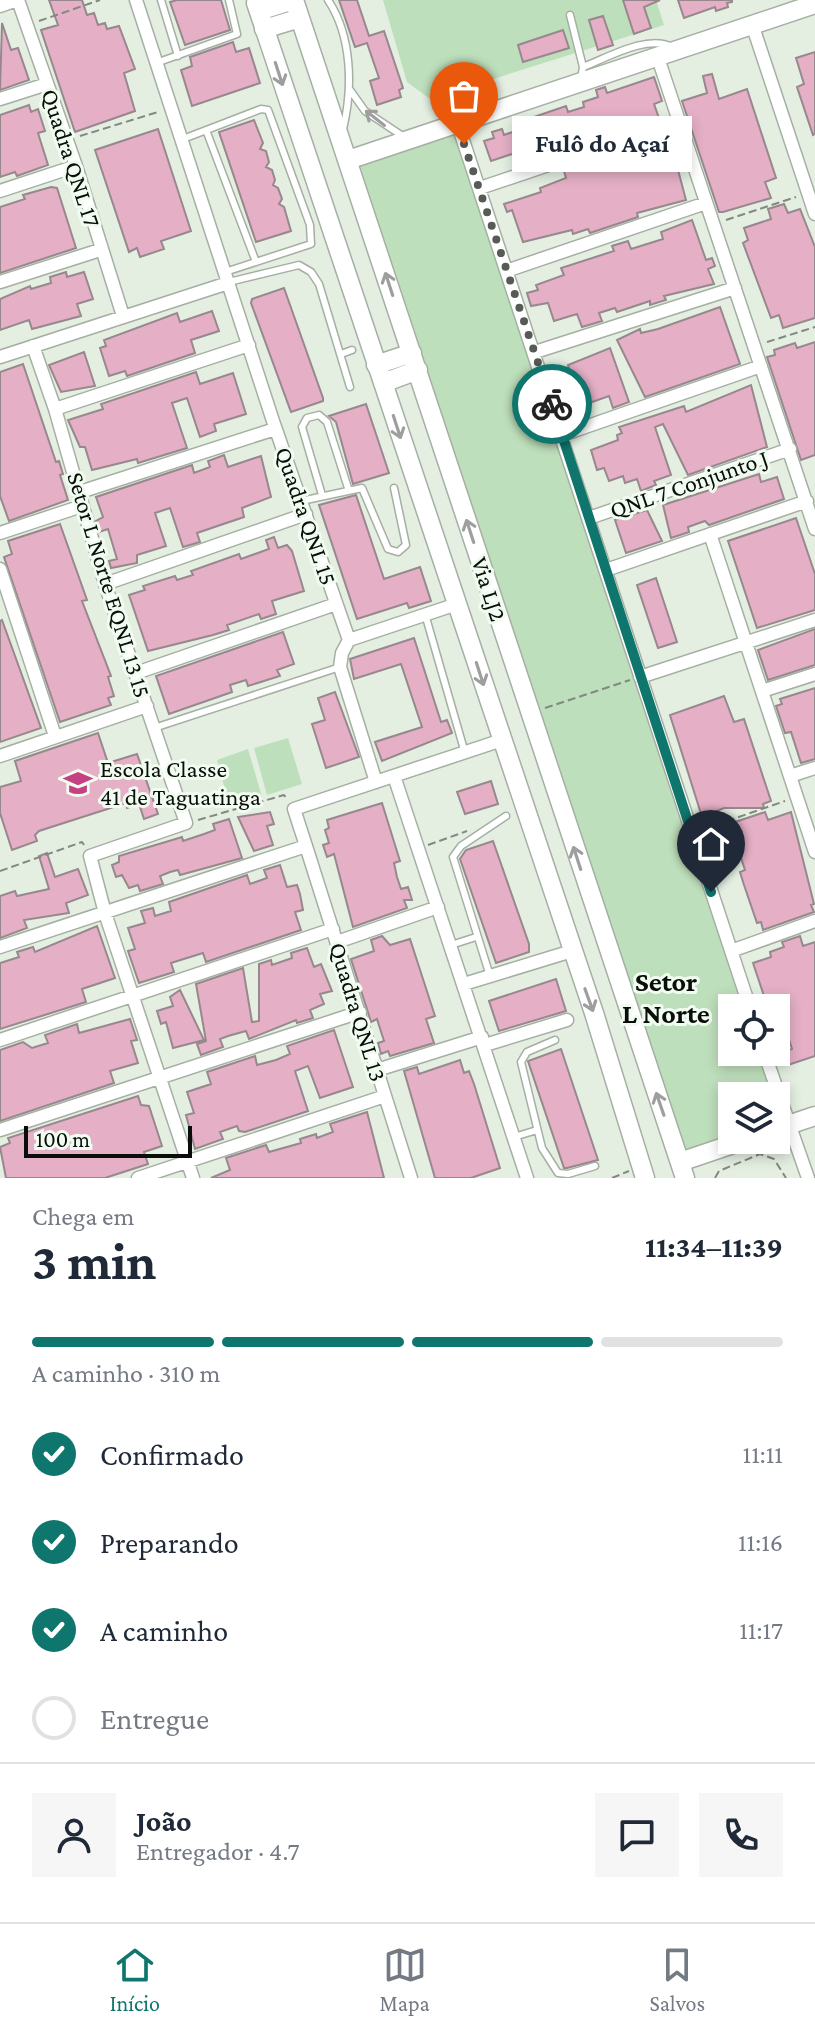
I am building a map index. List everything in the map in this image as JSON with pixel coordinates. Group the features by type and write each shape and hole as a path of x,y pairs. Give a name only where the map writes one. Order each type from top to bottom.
{"main road":[{"path":"348,160 582,74 666,52 815,4"},
{"path":"259,13 297,9"},
{"name":"Via LJ2","path":"297,9 683,1170"},
{"name":"Via LJ2","path":"259,13 644,1172"},
{"path":"380,374 415,362"},
{"path":"572,953 605,942"},
{"path":"790,1124 815,1116"},
{"path":"683,1170 718,1153"}],"street":[{"path":"0,6 17,0"},
{"name":"Quadra QNL 17","path":"17,0 68,140 123,316"},
{"path":"0,357 226,278 136,0"},
{"path":"752,24 815,214"},
{"path":"666,52 679,121 815,529"},
{"path":"0,99 47,84"},
{"path":"480,188 679,121"},
{"path":"457,122 509,270 606,570 636,678 745,994"},
{"path":"0,191 76,166"},
{"path":"509,270 706,203"},
{"path":"0,282 100,250"},
{"name":"Quadra QNL 15","path":"226,278 349,640"},
{"path":"535,352 735,288"},
{"path":"55,409 249,345"},
{"name":"Setor L Norte EQNL 13 15","path":"33,346 55,409 105,584 186,823"},
{"path":"562,435 761,366"},
{"path":"80,492 275,429"},
{"name":"QNL 7 Conjunto J","path":"589,518 790,449"},
{"path":"801,481 815,476"},
{"path":"606,570 807,501"},
{"path":"0,533 82,506"},
{"path":"105,584 304,507"},
{"path":"710,534 815,852"},
{"path":"0,569 55,736"},
{"path":"136,673 336,604"},
{"path":"376,782 340,667 342,653 349,640 457,604"},
{"path":"636,678 815,620"},
{"path":"762,691 815,674"},
{"path":"0,756 147,706"},
{"path":"294,809 502,740"},
{"path":"790,776 815,768"},
{"path":"394,776 527,1178"},
{"name":"Quadra QNL 13","path":"294,809 411,1178"},
{"path":"186,823 90,856 105,913 193,1178"},
{"path":"0,947 306,846"},
{"path":"0,1040 133,994 438,907"},
{"path":"731,951 815,921"},
{"path":"464,984 572,953"},
{"path":"0,1130 360,1012"},
{"path":"377,1070 567,1020"},
{"path":"138,1178 385,1096"},
{"path":"790,1143 808,1178"}],"lane":[{"path":"161,0 178,56"},
{"path":"156,63 237,34 229,0"},
{"path":"328,0 344,42 350,90 341,140"},
{"path":"570,15 582,74"},
{"path":"350,90 365,111 407,139"},
{"path":"183,139 261,109 268,110 313,239 311,244 256,262 226,278"},
{"path":"206,130 256,262"},
{"path":"226,278 291,266 305,267 319,284 350,387"},
{"path":"341,354 352,350"},
{"path":"322,495 302,427 307,418 319,415 327,422 348,488"},
{"path":"304,507 322,495 348,488 362,488 392,552 406,545 394,488"},
{"path":"425,614 465,753"},
{"path":"154,728 340,667"},
{"path":"490,976 453,857 461,846 506,816"},
{"path":"451,945 476,937"},
{"path":"555,1040 527,1052 521,1062 537,1130 549,1163 558,1173 568,1174 595,1166"},
{"path":"514,1137 537,1130"}],"path":[{"path":"27,26 100,0"},
{"path":"68,140 172,107"},
{"path":"714,225 808,194"},
{"path":"755,346 815,327"},
{"path":"536,711 636,678"},
{"path":"186,823 284,795 294,809"},
{"path":"691,833 797,796"},
{"path":"0,871 82,842 90,856"},
{"path":"715,1178 719,1171 760,1154 774,1159 786,1178"},
{"path":"612,1178 644,1172"}],"green space":[{"path":"383,0 656,0 664,25 430,99 407,82"},
{"path":"453,132 739,994 718,994 718,1066 763,1066 768,1082 718,1082 718,1139 685,1150 359,163"},
{"path":"288,738 302,784 267,795 254,748"},
{"path":"248,749 262,797 230,807 217,760"}],"building":[{"path":"49,0 82,0 87,15 94,13 98,25 105,23 107,29 119,26 135,69 124,73 135,111 75,132 41,30 58,25"},
{"path":"221,0 230,30 185,45 170,2"},
{"path":"339,0 357,0 369,36 384,31 403,88 399,90 401,97 377,105 370,81 379,78 367,43 355,47"},
{"path":"623,0 660,0 644,7 651,28 634,34"},
{"path":"678,0 732,2 716,11 715,7 684,18"},
{"path":"603,16 613,45 598,50 589,20"},
{"path":"2,23 11,50 18,48 29,80 0,90"},
{"path":"563,30 569,48 523,62 518,45"},
{"path":"233,42 236,52 249,48 260,83 192,106 181,70 192,66 190,57"},
{"path":"815,52 813,135 797,87 804,84 796,58"},
{"path":"712,74 719,99 747,89 776,178 765,182 771,198 723,212 719,212 682,101 707,93 703,76"},
{"path":"654,77 662,101 654,104 659,118 611,134 609,130 594,135 595,140 547,156 545,151 530,156 527,149 491,161 484,141 494,138 492,132 502,129 504,135 521,129 519,123 534,117 566,106 568,112 584,107 583,102 598,97 596,90 605,87 607,93"},
{"path":"29,105 31,112 38,109 45,131 38,133 48,165 17,176 15,172 0,177 0,115"},
{"path":"254,120 263,143 260,149 266,151 269,162 266,167 272,170 273,185 278,188 282,199 279,204 284,207 291,231 256,242 219,132"},
{"path":"158,129 191,231 161,241 164,249 140,257 137,248 129,252 95,150"},
{"path":"669,136 686,200 637,213 638,217 590,233 588,229 573,234 572,230 523,242 512,210 507,212 504,204 541,192 540,188 566,178 564,171 629,152 627,149"},
{"path":"57,188 76,248 0,273 0,207 25,199 23,195"},
{"path":"784,204 788,213 800,209 815,247 815,318 783,328 779,315 771,318 743,243 748,240 744,228 771,219 768,209"},
{"path":"692,220 706,260 712,258 715,266 708,269 714,284 664,296 666,300 650,305 650,301 617,312 615,308 599,313 602,321 582,327 577,314 554,321 548,303 531,306 527,293 538,290 536,285 564,275 561,268 614,251 612,246 628,241 631,249 663,239 661,232"},
{"path":"66,272 67,277 84,272 93,299 77,304 81,316 32,329 29,320 0,330 0,299 30,286 31,289 51,283 50,277"},
{"path":"284,288 323,398 323,401 291,412 251,303 252,299"},
{"path":"720,307 740,364 645,397 617,340 640,329 641,333 658,329"},
{"path":"212,311 219,331 191,340 195,353 127,376 125,371 109,376 100,348 106,346 104,340 177,313 180,322"},
{"path":"815,342 815,455 801,460 767,357 775,355 774,350 795,343 797,348"},
{"path":"610,348 629,402 613,408 609,396 581,406 568,365"},
{"path":"84,352 95,386 61,392 49,365"},
{"path":"23,364 56,462 59,461 68,500 9,521 0,496 0,372"},
{"path":"196,372 200,384 233,373 246,414 214,424 216,431 200,437 187,398 172,403 187,448 138,463 137,459 92,470 85,447 80,447 68,420 103,409 101,404"},
{"path":"751,385 767,447 688,475 663,424 655,427 671,475 654,481 656,485 641,491 637,479 625,483 623,476 609,481 604,468 597,470 591,450 618,440 617,435 622,433 619,427 684,406 686,412"},
{"path":"366,404 389,473 353,484 336,422 329,416"},
{"path":"224,455 228,467 261,456 271,497 242,508 244,517 197,533 200,542 183,547 170,508 155,513 166,546 137,555 137,563 111,568 109,561 117,559 108,529 99,532 96,521 103,517 96,497 192,465 194,473 210,467 208,461"},
{"path":"759,474 761,482 777,477 784,499 709,525 705,521 688,527 689,532 671,538 663,505"},
{"path":"356,495 384,579 420,567 431,601 409,608 407,603 357,619 319,505"},
{"path":"647,510 662,541 626,553 615,520"},
{"path":"796,518 815,574 815,610 757,628 728,541"},
{"path":"60,524 87,600 82,601 111,676 108,677 114,696 108,698 111,705 60,722 4,557 12,554 8,541"},
{"path":"274,537 278,548 287,545 292,551 304,591 272,601 276,614 261,619 259,614 227,625 229,630 148,651 129,595 145,590 143,586 175,576 177,580 193,575 191,571 239,554 241,559 269,549 266,540"},
{"path":"656,578 677,642 658,648 637,585"},
{"path":"0,621 41,728 0,742"},
{"path":"815,629 815,665 768,680 758,650"},
{"path":"283,632 294,664 277,670 280,676 248,686 246,680 230,685 232,692 169,714 156,676"},
{"path":"414,638 441,722 447,720 452,733 382,761 375,742 422,727 401,664 354,679 350,659"},
{"path":"815,688 815,759 801,763 791,732 785,733 776,706 782,704 780,699"},
{"path":"335,692 359,757 326,768 312,724 325,720 318,698"},
{"path":"724,696 734,722 744,719 771,801 763,804 764,808 724,808 702,817 670,715"},
{"name":"Escola Classe 41 de Taguatinga","path":"98,733 108,763 137,754 158,814 144,819 139,804 127,808 126,803 39,831 35,835 37,841 12,850 0,813 0,787 21,781 15,761"},
{"path":"491,781 498,804 465,814 457,792"},
{"path":"382,803 400,861 394,863 397,877 401,889 408,887 412,900 404,900 407,908 353,927 334,854 327,857 323,845 329,843 325,830 329,828 327,820"},
{"path":"270,812 274,824 267,826 273,845 254,851 238,817"},
{"path":"765,812 768,820 791,812 814,912 763,930 761,922 757,923 744,885 740,872 745,870 735,840 731,841 726,825"},
{"path":"229,819 242,858 180,875 178,870 170,872 160,876 163,884 140,891 138,885 129,888 122,875 116,877 112,865 119,862 119,856 182,837 183,841 204,834 215,830 213,824"},
{"path":"493,841 529,944 529,952 496,963 460,859 466,850"},
{"path":"47,853 55,877 78,869 88,895 66,903 69,913 24,920 27,928 0,938 0,896 15,891 17,896 49,889 39,856"},
{"path":"280,865 287,887 297,885 300,894 303,910 295,912 301,930 206,962 203,953 171,963 174,972 139,983 128,951 135,949 128,928 145,923 141,911 153,908 155,916 171,911 169,902 247,875 250,884 267,878 264,870"},
{"path":"97,926 115,978 82,989 86,1002 0,1029 0,963 19,957 17,952 33,947 35,952"},
{"path":"382,936 390,945 410,939 435,1016 426,1019 434,1043 390,1056 388,1051 381,1054 378,1043 384,1041 377,1019 371,1022 351,959 374,951 371,940"},
{"path":"800,936 803,946 815,942 815,1056 790,1064 790,994 763,994 753,963 771,957 770,952 784,947 782,942"},
{"path":"307,948 314,967 321,964 332,991 320,994 324,1004 310,1010 313,1018 297,1023 296,1020 249,1039 246,1031 228,1036 220,1039 223,1047 201,1055 197,1044 206,1041 196,984 243,968 252,1022 259,1021 259,964 271,960 272,965 292,958 291,953"},
{"path":"556,979 566,1011 499,1031 489,1001"},
{"path":"180,990 204,1040 173,1048 166,1022 161,1024 157,1011 173,1006 170,997"},
{"path":"130,1019 137,1040 131,1041 138,1063 110,1071 114,1083 0,1121 0,1050 23,1042 32,1048 48,1043 45,1035 77,1024 79,1033"},
{"path":"334,1030 353,1087 320,1098 308,1066 295,1071 308,1111 245,1132 239,1131 237,1126 220,1132 223,1139 195,1149 186,1115 194,1113 187,1092 211,1084 207,1072 255,1056 257,1065 276,1060 290,1054 287,1046"},
{"path":"561,1049 598,1160 567,1168 564,1168 528,1061"},
{"path":"460,1060 464,1073 469,1071 474,1084 500,1168 471,1178 435,1178 404,1071 417,1067 419,1074"},
{"path":"138,1096 141,1105 149,1106 162,1146 144,1152 148,1164 105,1178 6,1178 0,1147 10,1143 8,1138"},
{"path":"367,1112 384,1178 211,1178 230,1170 226,1158 266,1145 269,1152 301,1143 300,1139 316,1134 317,1138 333,1132 330,1124"}],"way so far":[{"path":"464,144 552,404"}],"place":[{"name":"Fulô do Açaí","path":"464,144"},
{"name":"Escola Classe 41 de Taguatinga","path":"78,783"}],"district":[{"name":"Setor L Norte","path":"666,997"}],"route":[{"path":"552,404 711,892"}]}
